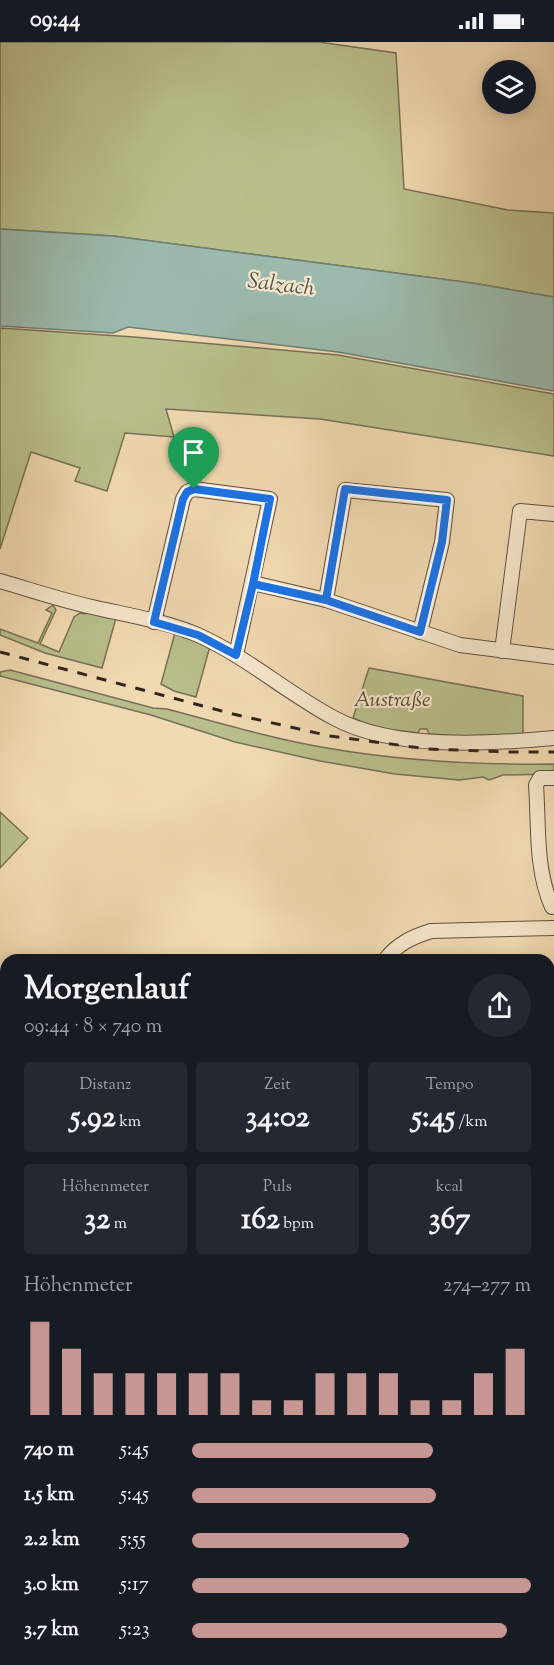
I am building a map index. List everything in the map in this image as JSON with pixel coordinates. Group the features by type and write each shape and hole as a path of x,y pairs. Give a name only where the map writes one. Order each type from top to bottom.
{"street":[{"path":"154,622 183,499 187,492 194,489 270,499 236,655"},
{"path":"326,600 345,489 447,500 442,542 420,632"},
{"path":"502,651 520,511 554,514"},
{"path":"0,581 198,635 236,655 334,718 372,733 452,742 554,738"},
{"path":"253,584 326,600 460,645 554,657"},
{"path":"390,954 396,947 412,937 431,931 552,928 553,905 545,891 541,875 536,785 540,778 554,778"}],"green space":[{"path":"0,42 319,42 396,53 404,189 508,210 554,213 554,297 472,283 113,236 0,229"},
{"path":"0,328 338,355 554,394 554,456 320,419 166,409 174,437 125,433 107,491 75,481 80,468 31,452 0,549"},
{"path":"53,605 56,610 40,644 59,652 74,617 80,613 85,614 87,609 116,618 102,668 45,653 0,635 0,629 38,643 52,613 46,610"},
{"path":"175,633 210,646 196,697 174,691 161,684"},
{"name":"Austraße","path":"369,668 523,696 523,735 453,736 429,734 427,729 420,729 418,733 386,729 353,718"},
{"path":"10,670 153,708 167,709 307,744 412,759 497,764 554,764 554,774 503,775 489,780 483,777 459,780 395,774 320,761 235,742 151,715 0,676 0,672"},
{"path":"0,812 28,838 0,868"}],"water":[{"name":"Salzach","path":"0,229 113,236 472,283 554,297 554,391 338,352 128,327 113,333 0,326"}],"railway":[{"path":"0,652 233,714 330,736 428,749 554,752"}],"route":[{"path":"194,489 187,492 183,499 154,622 198,635 236,655 253,584 326,600 345,489 447,500 442,542 420,632 326,600 253,584 270,499 194,489"}]}
